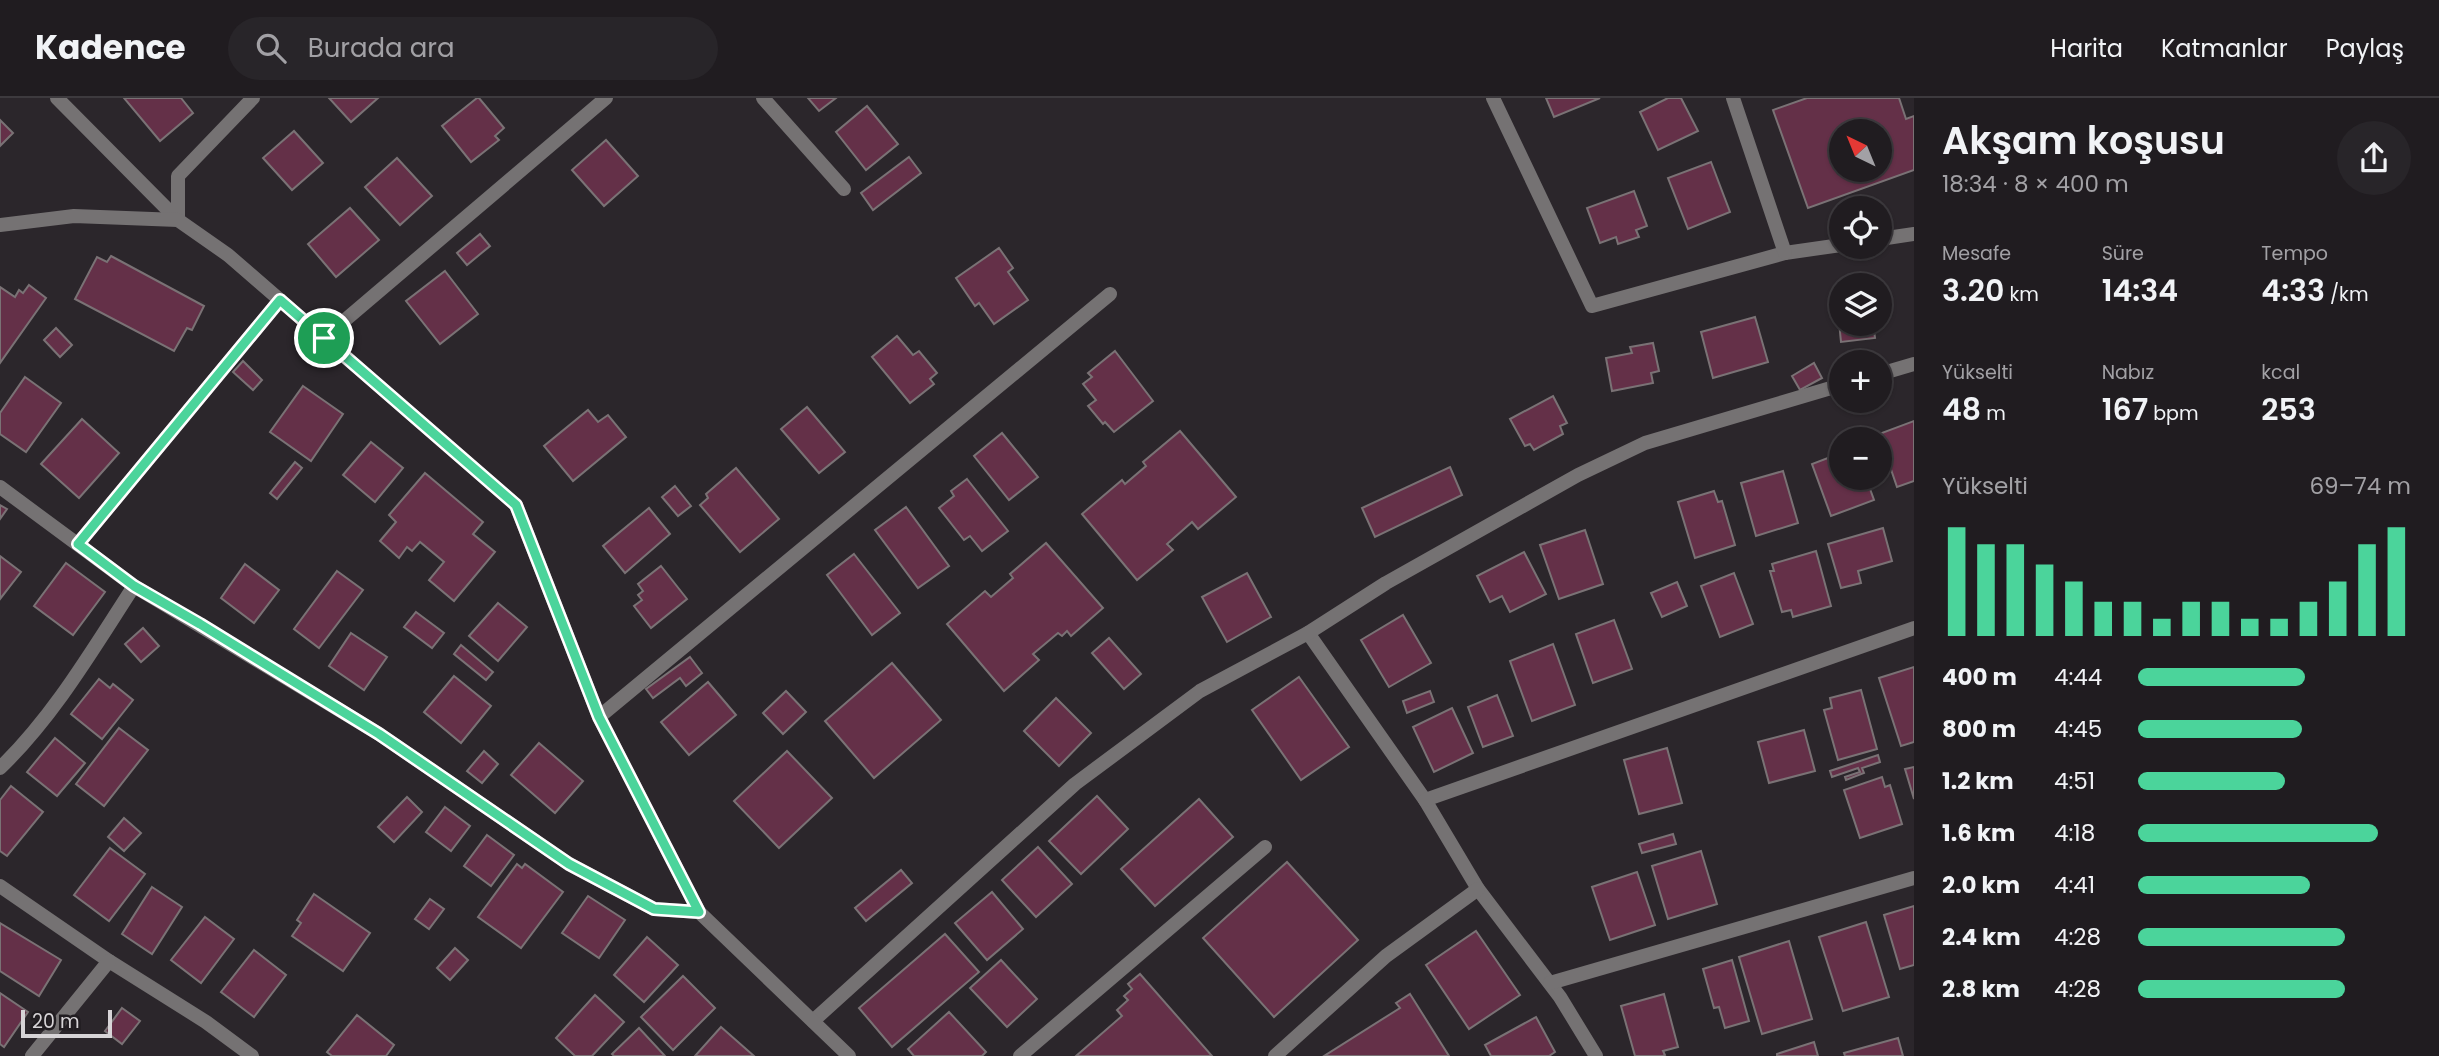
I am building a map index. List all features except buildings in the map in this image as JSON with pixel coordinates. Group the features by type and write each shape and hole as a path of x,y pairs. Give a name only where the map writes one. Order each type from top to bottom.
{"street":[{"path":"57,98 178,220 228,255 516,505 599,717 699,912 849,1056"},
{"path":"178,220 178,176 253,98"},
{"path":"324,338 606,98"},
{"path":"763,98 844,189"},
{"path":"1493,98 1592,306 1785,253 1829,247"},
{"path":"1733,98 1785,253"},
{"path":"0,225 74,216 178,220"},
{"path":"1892,237 1914,234"},
{"path":"599,717 1110,294"},
{"path":"78,544 280,300"},
{"path":"1892,370 1914,364"},
{"path":"813,1021 1074,784 1200,691 1307,633 1386,583 1578,475 1645,443 1829,389"},
{"path":"0,487 134,586 379,734 569,864 654,909 699,912"},
{"path":"0,768 17,752 74,678 134,586"},
{"path":"1425,800 1914,628"},
{"path":"1307,633 1425,800 1478,889 1550,983 1596,1056"},
{"path":"1020,1056 1265,847"},
{"path":"1550,983 1914,878"},
{"path":"0,886 109,961 206,1022 252,1056"},
{"path":"1275,1056 1386,956 1478,889"},
{"path":"32,1056 109,961"}],"route":[{"path":"280,300 324,338 516,505 599,717 699,912 654,909 569,864 379,734 134,586 78,544 280,300"}]}
